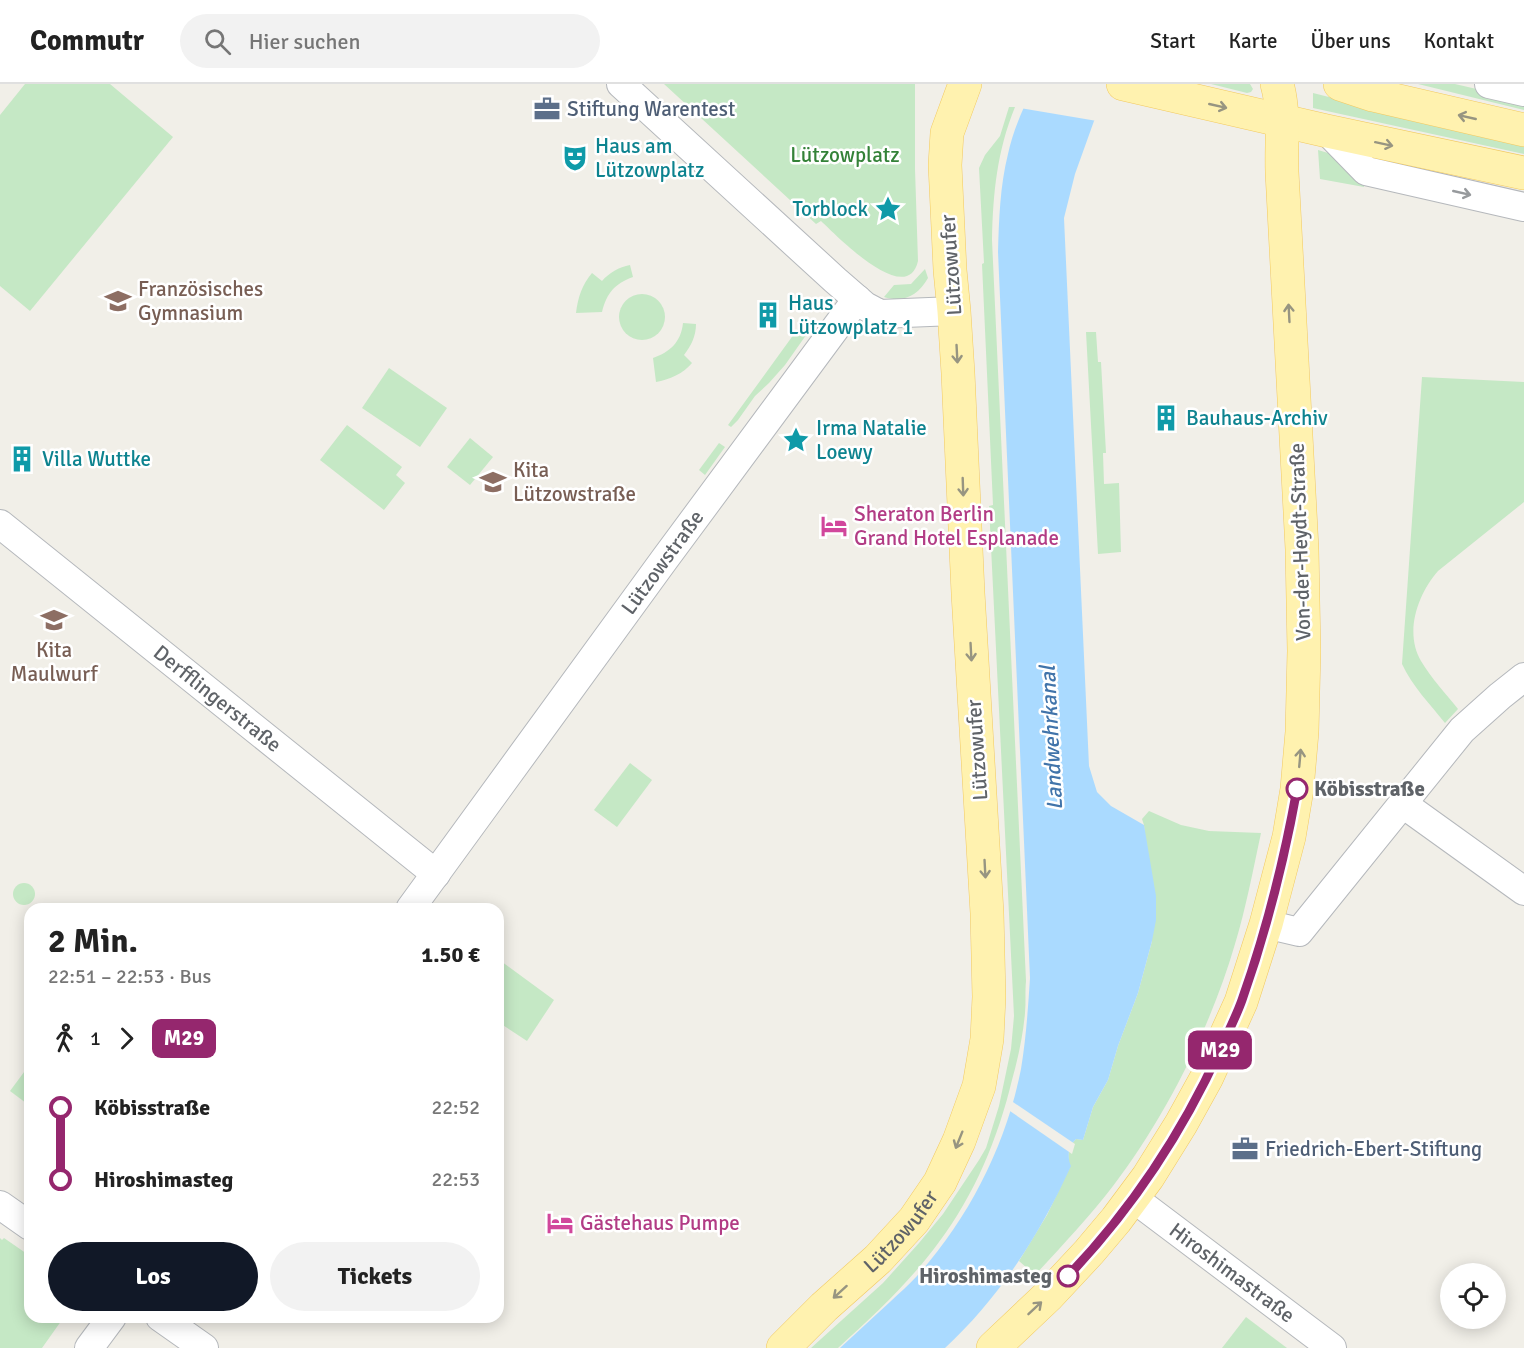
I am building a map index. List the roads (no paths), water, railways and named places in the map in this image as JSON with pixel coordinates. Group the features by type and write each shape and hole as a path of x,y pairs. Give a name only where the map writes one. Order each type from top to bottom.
{"main road":[{"path":"947,133 948,84"},
{"name":"Lützowufer","path":"783,1348 824,1307 878,1259 914,1220 940,1182 959,1141 979,1086 987,1039 988,932 945,165 947,133 965,84"},
{"path":"1124,84 1524,173"},
{"name":"Von-der-Heydt-Straße","path":"998,1346 1077,1266 1133,1198 1164,1152 1207,1077 1242,1002 1289,837 1297,789 1303,720 1304,651 1302,549 1283,195 1282,120 1277,84"},
{"path":"1340,84 1373,95 1524,130"}],"street":[{"path":"621,84 870,310 885,315 954,311"},
{"path":"1489,84 1524,92"},
{"path":"1327,131 1366,171 1524,207"},
{"name":"Lützowstraße","path":"414,903 856,299"},
{"name":"Derfflingerstraße","path":"0,524 436,874"},
{"path":"1266,924 1299,932 1462,729 1524,677"},
{"path":"1403,804 1524,891"},
{"name":"Hiroshimastraße","path":"1133,1198 1332,1348"},
{"path":"0,1205 24,1222"},
{"path":"89,1348 108,1323"},
{"path":"169,1323 204,1348"}],"water":[{"name":"Landwehrkanal","path":"1035,84 1118,84 1094,121 1075,174 1064,218 1089,766 1097,792 1111,806 1144,825 1156,896 1156,920 1138,993 1108,1080 1093,1107 1083,1140 1076,1139 1071,1145 1069,1159 1071,1166 1056,1198 1025,1252 1001,1286 945,1348 840,1348 917,1276 936,1254 969,1205 1006,1125 1023,1058 1030,978 998,252 1000,203 1005,166 1016,127"}],"place":[{"name":"Stiftung Warentest","path":"547,109"},
{"name":"Haus am Lützowplatz","path":"575,158"},
{"name":"Torblock","path":"888,209"},
{"name":"Französisches Gymnasium","path":"118,301"},
{"name":"Haus Lützowplatz 1","path":"768,315"},
{"name":"Bauhaus-Archiv","path":"1166,418"},
{"name":"Irma Natalie Loewy","path":"796,440"},
{"name":"Villa Wuttke","path":"22,459"},
{"name":"Kita Lützowstraße","path":"493,482"},
{"name":"Sheraton Berlin Grand Hotel Esplanade","path":"834,526"},
{"name":"Kita Maulwurf","path":"54,620"},
{"name":"Köbisstraße","path":"1297,789"},
{"name":"Friedrich-Ebert-Stiftung","path":"1245,1149"},
{"name":"Gästehaus Pumpe","path":"560,1223"},
{"name":"Hiroshimasteg","path":"1068,1276"}],"park label":[{"name":"Lützowplatz","path":"845,155"}]}
